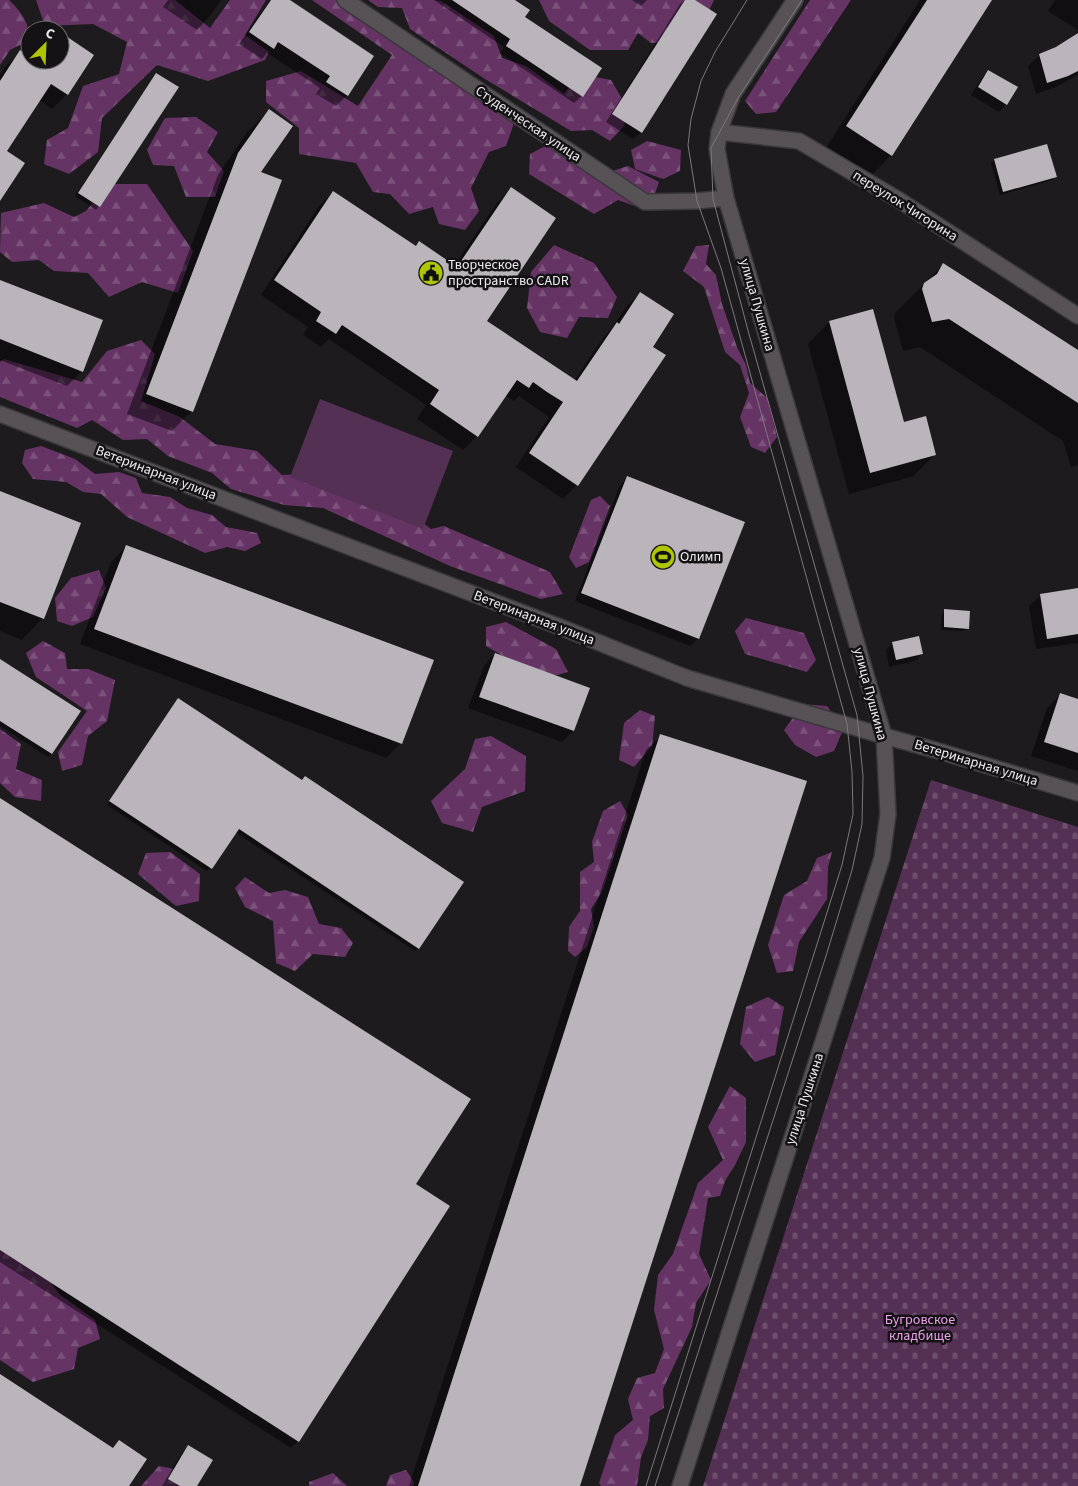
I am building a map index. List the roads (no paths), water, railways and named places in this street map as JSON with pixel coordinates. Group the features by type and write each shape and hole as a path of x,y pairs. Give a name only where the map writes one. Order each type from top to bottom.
{"street":[{"name":"Студенческая улица","path":"345,0 645,202 697,201 726,198"},
{"name":"улица Пушкина","path":"680,1486 882,858 888,814 884,736 726,198 718,149 719,132 734,94 795,0"},
{"name":"переулок Чигорина","path":"719,132 799,141 899,200 1078,316"},
{"name":"Ветеринарная улица","path":"0,414 560,627 687,678 1078,793"}],"tram line":[{"path":"646,1486 842,865 853,814 852,772 847,724 721,268 697,201 688,145 691,119 701,81 715,52 747,0"},
{"path":"655,1486 826,956 852,870 862,824 863,776 857,715 749,334 713,199 711,148 738,98 802,0"}],"place":[{"name":"Творческое пространство CADR","path":"431,273"},
{"name":"Олимп","path":"663,557"}],"park label":[{"name":"Бугровское кладбище","path":"920,1328"}]}
